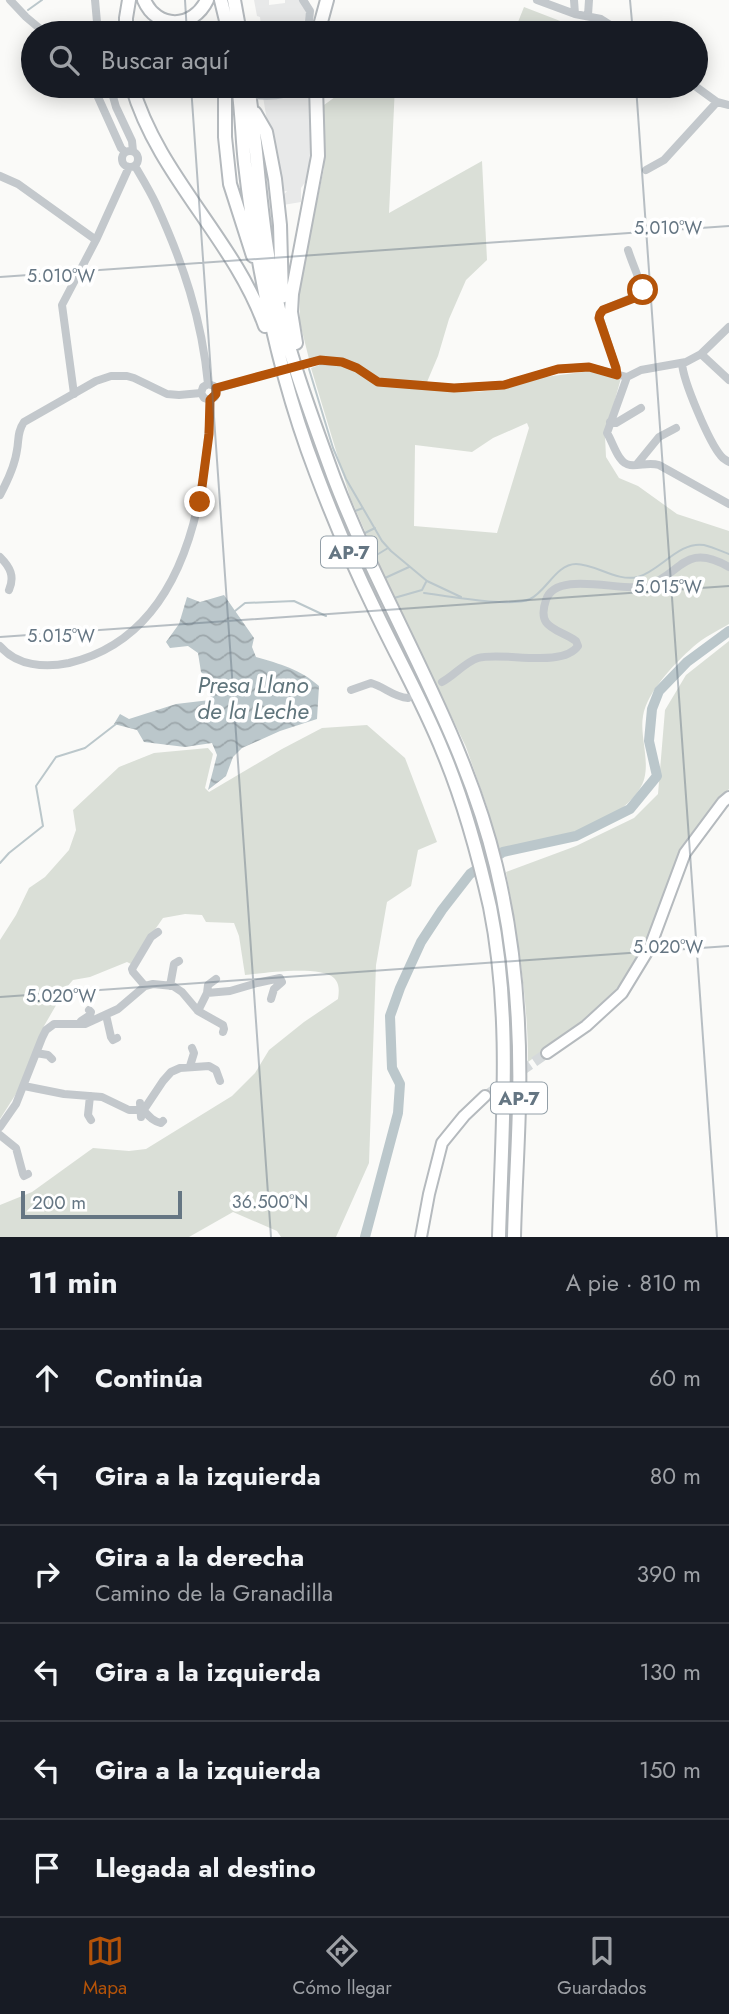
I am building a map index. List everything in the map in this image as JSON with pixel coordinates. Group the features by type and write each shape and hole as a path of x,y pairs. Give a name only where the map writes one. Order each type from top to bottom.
{"highway":[{"path":"125,21 129,0"},
{"path":"144,0 146,6 158,18 172,21"},
{"path":"185,21 196,16 207,0"},
{"path":"219,0 221,21"},
{"path":"219,0 225,21"},
{"path":"234,0 238,21"},
{"path":"321,21 327,0"},
{"path":"135,98 152,138 172,172 259,308 286,383"},
{"path":"230,98 231,140 240,220 263,286"},
{"name":"AP-7","path":"232,98 245,164 263,286 286,383 334,519 372,605 430,723 464,807 484,881 498,961 503,1017 499,1237"},
{"name":"AP-7","path":"250,98 270,264 289,348 334,477 366,555 452,733 477,798 497,866 513,959 519,1049 514,1237"},
{"path":"251,98 264,137 271,177 273,235 270,264"},
{"path":"316,98 318,156 293,285 291,312 299,358 324,431 334,477"},
{"path":"258,120 267,132 275,179 285,312 301,382"},
{"path":"273,235 281,274"}],"main road":[{"path":"547,1053 586,1026 622,993 650,947 685,853 729,797"},
{"path":"421,1237 442,1143 485,1096"}],"street":[{"path":"10,0 30,21"},
{"path":"94,0 97,21"},
{"path":"303,0 310,11 309,21"},
{"path":"537,0 604,21"},
{"path":"574,0 575,14"},
{"path":"588,15 589,0"},
{"path":"708,95 729,105"},
{"path":"74,394 62,305 138,157 121,148 98,98"},
{"path":"0,646 16,658 31,664 52,666 83,659 111,646 132,631 153,611 175,576 200,502 209,434 210,400 216,394 194,301 155,202 132,166 122,161 132,141 113,98"},
{"path":"646,170 664,160 718,102"},
{"path":"0,176 18,184 96,240"},
{"path":"617,375 599,316 603,310 643,293 628,250"},
{"path":"201,393 203,387 316,361 342,362 378,382 454,388 504,385 558,369 589,367 627,377 642,370 682,363 701,354 729,327"},
{"path":"701,354 729,380"},
{"path":"682,363 685,378 713,443 729,463"},
{"path":"0,495 17,452 18,433 24,422 104,377 120,375 134,378 167,394 201,393"},
{"path":"627,377 607,433 626,464 659,465 729,504"},
{"path":"201,393 204,398 210,400"},
{"path":"610,422 616,423 640,408"},
{"path":"637,464 659,437 676,428"},
{"path":"0,558 12,574 9,590"},
{"path":"442,682 477,659 556,656 576,650 576,640 556,631 542,618 548,594 553,590 569,584 629,588 646,586 663,578 688,560 700,558 712,559 729,568"},
{"path":"351,690 370,683 393,695 408,698"},
{"path":"145,986 132,969 151,937 158,932"},
{"path":"170,986 174,964 179,961"},
{"path":"207,993 230,991 280,978 282,982 274,989 271,999"},
{"path":"198,1011 208,985 216,979"},
{"path":"0,1127 16,1104 46,1030 54,1024 85,1024 118,1009 126,999 145,986 153,984 170,986 182,992 198,1011 223,1025 223,1032"},
{"path":"68,1026 90,1015 89,1010"},
{"path":"106,1015 112,1035"},
{"path":"190,1066 194,1052 192,1048"},
{"path":"36,1053 48,1055 52,1059"},
{"path":"24,1086 102,1097 129,1110 141,1110 163,1081 180,1068 205,1065 213,1068 220,1080"},
{"path":"51,1101 56,1092"},
{"path":"88,1117 90,1096"},
{"path":"141,1110 153,1120 160,1123 163,1121"},
{"path":"0,1135 15,1145 24,1176 28,1174"}],"shaded area":[{"path":"254,0 269,0 269,5 285,3 285,0 308,0 312,12 312,21 260,21"},
{"path":"524,7 560,21 518,21"},
{"path":"263,98 309,98 311,142 308,174 301,188 301,202 283,205 282,197 287,191 279,192"},
{"path":"334,98 394,98 389,213 482,161 487,260 466,280 427,382 379,378 338,358 309,359 300,323 299,288 324,168 324,105"},
{"path":"322,364 338,364 406,387 475,392 505,389 545,377 590,371 621,378 605,436 606,457 619,478 638,486 677,514 729,531 729,624 686,654 663,678 650,697 642,725 646,763 643,782 627,804 612,815 576,832 499,849 466,747 388,584 350,497 311,368","holes":["527,423 529,428 497,533 414,526 415,445 472,452 493,438"]},
{"path":"729,641 729,789 685,844 675,864 651,937 622,983 594,1012 528,1062 524,990 506,872 576,846 634,818 658,794 665,710 686,675"},
{"path":"367,725 405,758 437,842 418,850 411,886 387,902 376,965 369,1163 336,1237 281,1237 277,1231 233,1212 189,1237 0,1237 0,1205 32,1192 93,1148 129,1151 146,1149 232,1096 255,1073 269,1050 338,999 337,983 327,974 291,971 245,975 239,936 234,923 206,922 202,915 185,914 163,918 131,964 127,962 90,977 73,980 66,988 44,1026 21,1086 0,1119 0,940 29,888 45,877 69,850 76,830 73,810 119,767 154,753 208,748 213,754 205,788 209,792 322,728"}],"water":[{"name":"Presa Llano de la Leche","path":"224,595 254,638 252,647 256,657 297,671 319,686 317,719 280,731 242,748 233,757 226,776 208,790 217,755 212,743 185,747 144,742 137,730 114,724 120,714 129,719 176,704 210,700 213,684 201,672 198,653 188,646 170,648 166,642 179,624 187,597 200,602"}],"waterway":[{"path":"28,10 42,0"},
{"path":"309,369 333,448 346,479 382,541 427,581 461,597"},
{"path":"355,511 363,508"},
{"path":"365,533 375,528"},
{"path":"424,593 478,600 521,601 536,595 557,573 569,565 584,565 630,578 646,574 686,547 704,545 729,554"},
{"path":"375,556 388,548"},
{"path":"385,578 409,567"},
{"path":"394,598 422,590 426,582"},
{"path":"235,611 245,603 294,601 326,616"},
{"path":"365,1237 398,1113 400,1084 392,1068 390,1016 421,942 470,874 503,852 576,836 630,809 657,776 649,741 652,709 659,691 687,662 729,631"},
{"path":"0,863 43,826 36,786 56,757 85,748 116,724"}],"tunnel":[{"path":"485,1096 547,1053"}],"route":[{"path":"200,502 209,434 210,400 215,397 216,388 320,360 342,362 378,382 454,388 504,385 558,369 589,367 617,375 600,314 603,310 642,295 643,290"}]}
